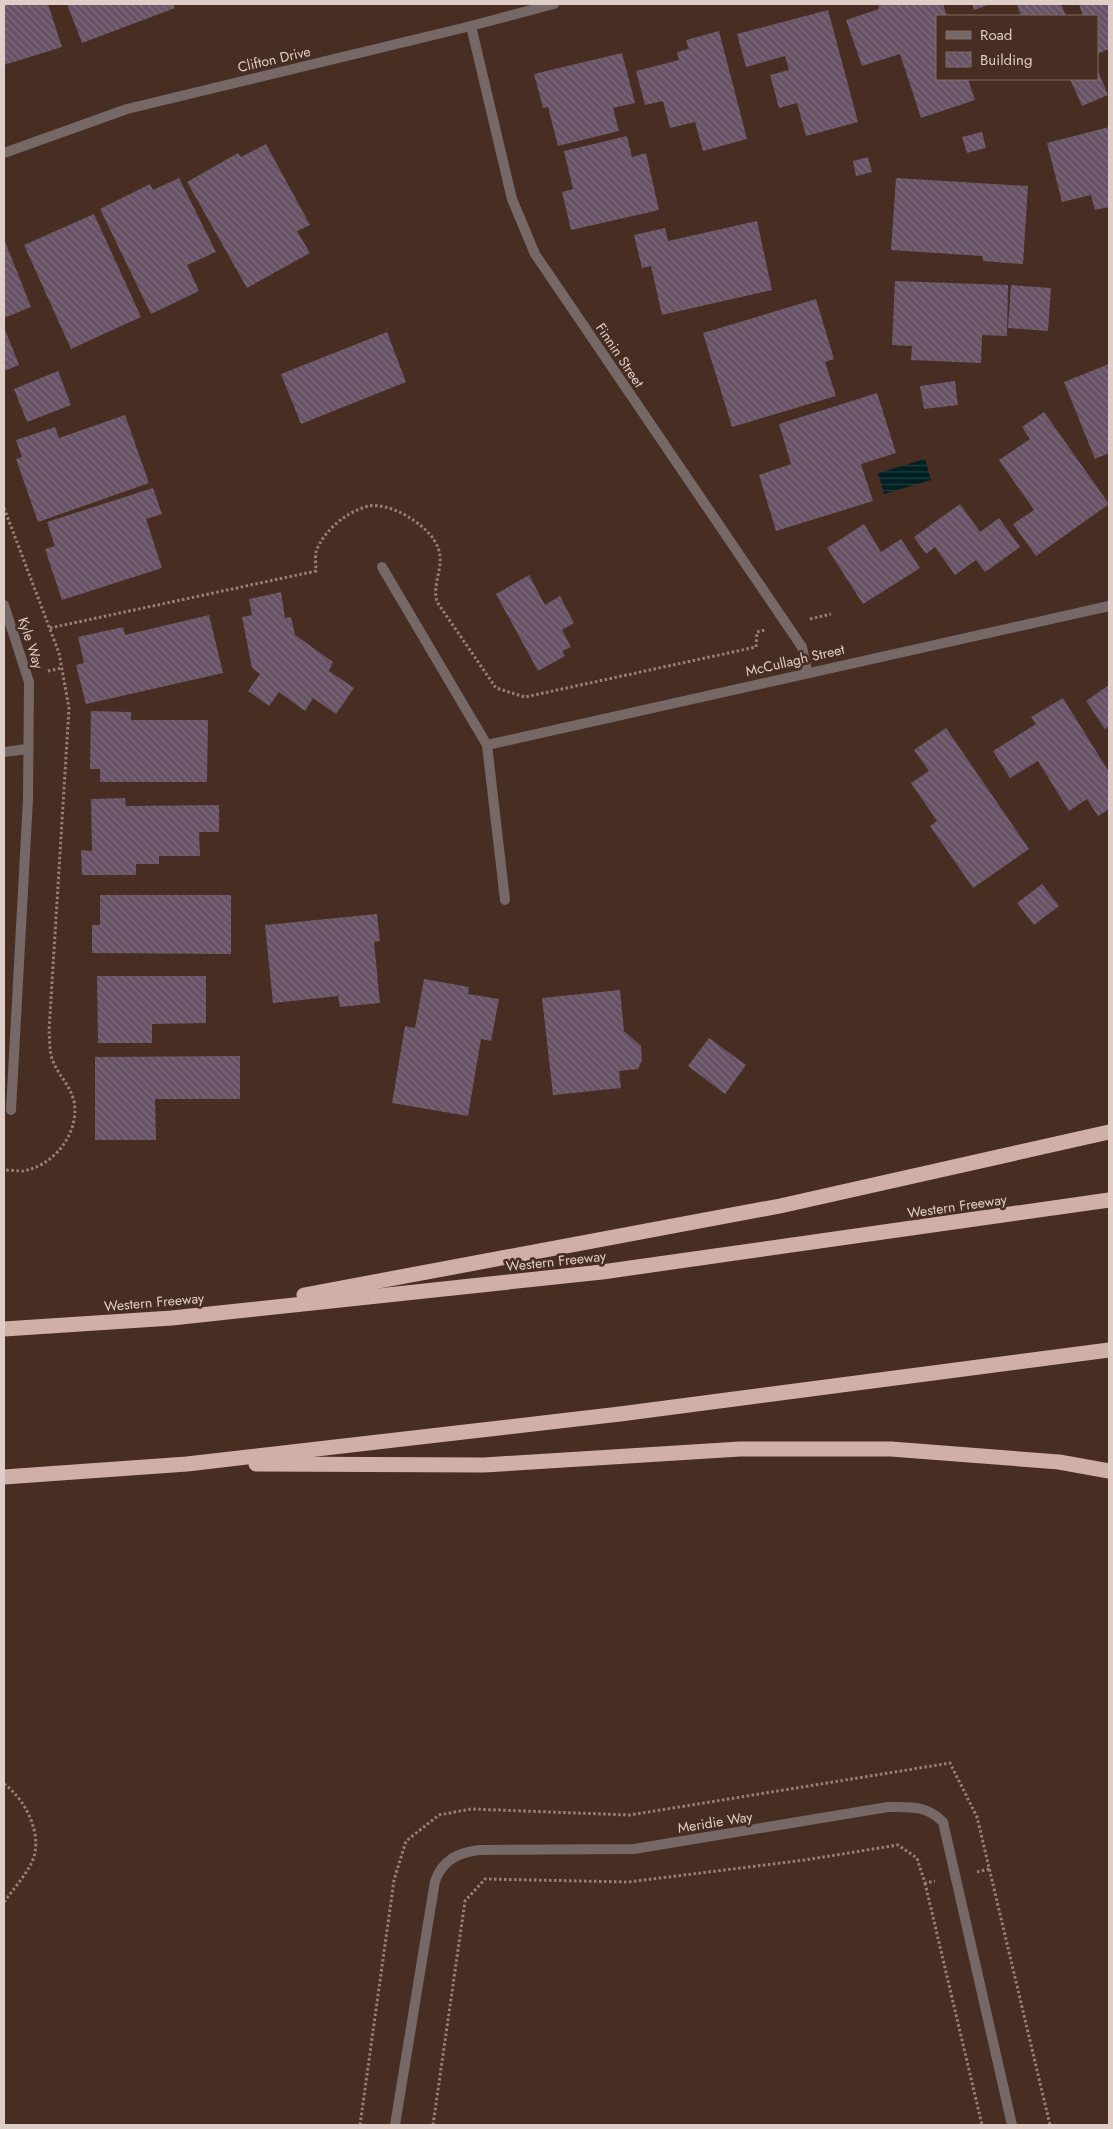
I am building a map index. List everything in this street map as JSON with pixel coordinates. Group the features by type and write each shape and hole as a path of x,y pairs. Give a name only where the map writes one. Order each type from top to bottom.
{"highway":[{"path":"172,1318 419,1274 770,1207 1109,1132"},
{"name":"Western Freeway","path":"4,1329 172,1318 602,1272 1109,1200"},
{"path":"4,1478 187,1464 620,1414 1109,1350"},
{"path":"187,1464 484,1465 740,1449 881,1449 1059,1462 1109,1471"}],"street":[{"name":"Clifton Drive","path":"4,153 127,109 471,26 554,4"},
{"name":"Finnin Street","path":"471,26 512,199 535,254 802,647 807,672"},
{"path":"382,567 488,745 505,900"},
{"name":"Kyle Way","path":"4,605 29,682 28,799 11,1110"},
{"name":"McCullagh Street","path":"488,745 807,672 1109,606"},
{"path":"4,752 27,749"},
{"name":"Meridie Way","path":"395,2125 435,1881 446,1862 454,1857 479,1850 634,1849 888,1807 918,1806 933,1812 942,1822 1012,2125"}],"path":[{"path":"50,628 316,571 316,553 328,531 346,516 370,506 383,507 408,516 426,529 436,541 442,566 435,586 437,602 496,688 525,697 756,647 757,632 831,614"},
{"path":"4,508 59,653 69,708 49,1031 53,1061 67,1082 74,1102 74,1126 59,1152 46,1162 24,1171 4,1170"},
{"path":"360,2125 394,1880 406,1841 439,1815 471,1809 630,1815 950,1763 977,1817 1050,2125"},
{"path":"4,1784 14,1791 30,1815 35,1840 32,1862 4,1902"},
{"path":"433,2125 465,1901 485,1879 628,1882 805,1860 898,1844 917,1858 925,1883 982,2125"},
{"path":"925,1883 989,1869"}],"water":[{"path":"925,459 931,480 884,494 878,473"}],"building":[{"path":"4,4 48,4 62,47 4,65"},
{"path":"67,4 173,4 175,8 82,43"},
{"path":"878,4 943,4 947,15 936,15 936,80 968,80 975,100 921,118 900,54 862,66 846,20 879,9"},
{"path":"972,4 991,4 974,10"},
{"path":"1017,4 1061,4 1066,15 1021,15"},
{"path":"1079,4 1109,4 1109,49 1098,54 1098,15 1083,15"},
{"path":"828,10 858,122 806,136 797,103 779,108 770,75 789,70 785,56 746,67 737,34"},
{"path":"719,31 747,139 703,151 695,122 670,128 663,101 645,105 636,71 679,60 677,52 689,49 686,40"},
{"path":"622,53 635,103 613,108 619,131 558,146 548,107 543,108 534,74"},
{"path":"1098,71 1108,95 1082,106 1070,80 1098,80"},
{"path":"1109,127 1109,207 1095,210 1091,195 1062,202 1047,143"},
{"path":"982,132 986,148 967,153 962,137"},
{"path":"627,136 632,157 646,153 659,210 571,230 562,192 573,189 564,151"},
{"path":"266,144 310,225 297,231 310,253 247,288 187,182 238,153 241,157"},
{"path":"868,157 872,172 856,176 853,161"},
{"path":"179,178 216,252 187,265 199,291 151,314 100,209 150,184 153,190"},
{"path":"896,178 1028,186 1023,264 983,261 982,256 891,250"},
{"path":"94,214 141,317 71,349 24,245"},
{"path":"757,221 772,290 662,315 651,266 642,268 634,235 665,228 668,241"},
{"path":"4,239 31,307 4,318"},
{"path":"895,281 1008,285 1007,336 982,335 981,363 911,360 912,346 892,345"},
{"path":"1011,285 1051,288 1048,331 1008,328"},
{"path":"816,299 834,359 825,362 836,396 732,427 703,333"},
{"path":"4,327 19,365 4,371"},
{"path":"387,332 406,382 301,424 281,374"},
{"path":"1109,364 1109,453 1095,459 1064,382"},
{"path":"58,371 71,405 27,422 14,389"},
{"path":"955,381 958,405 924,409 920,386"},
{"path":"877,393 896,453 861,464 873,501 776,531 759,475 791,464 779,424"},
{"path":"1044,412 1109,504 1036,556 1013,524 1034,510 999,460 1030,439 1022,427"},
{"path":"125,415 149,483 38,522 16,459 22,457 16,440 55,427 59,438"},
{"path":"153,488 162,514 146,519 162,568 62,600 45,549 55,546 47,522"},
{"path":"960,504 980,532 999,518 1020,547 985,572 976,560 955,575 935,547 926,554 914,537"},
{"path":"864,524 881,552 901,539 920,568 863,604 827,548"},
{"path":"529,575 545,605 560,596 574,623 562,630 571,647 562,651 565,656 538,671 496,594"},
{"path":"281,592 285,618 291,617 295,635 333,662 329,671 354,688 336,714 313,698 305,711 279,692 269,706 248,691 260,674 252,668 242,617 252,615 249,599"},
{"path":"209,615 223,673 86,704 76,665 84,663 78,637 123,627 125,635"},
{"path":"1109,685 1109,726 1105,729 1086,701"},
{"path":"1063,698 1109,772 1109,809 1098,816 1087,799 1069,811 1038,761 1010,778 993,751 1036,724 1031,717"},
{"path":"91,711 131,712 131,720 208,720 207,782 100,782 100,769 90,769"},
{"path":"946,728 1029,849 973,888 930,826 937,821 911,783 929,771 914,750"},
{"path":"125,798 126,806 219,805 219,832 199,832 200,856 159,856 159,864 136,864 136,875 82,875 81,850 92,851 91,799"},
{"path":"1042,884 1059,906 1034,925 1017,903"},
{"path":"100,895 231,895 231,954 92,953 92,925 100,925"},
{"path":"377,914 380,941 374,942 380,1003 340,1007 338,996 273,1003 265,925"},
{"path":"97,976 206,976 206,1023 152,1024 152,1043 98,1043"},
{"path":"424,979 469,987 468,994 499,999 491,1041 481,1039 468,1116 392,1103 405,1026 415,1028"},
{"path":"620,990 624,1031 641,1046 642,1060 638,1069 619,1071 621,1088 553,1095 542,998"},
{"path":"709,1038 746,1065 725,1094 688,1066"},
{"path":"240,1056 240,1099 155,1099 156,1140 95,1140 95,1057"}]}
